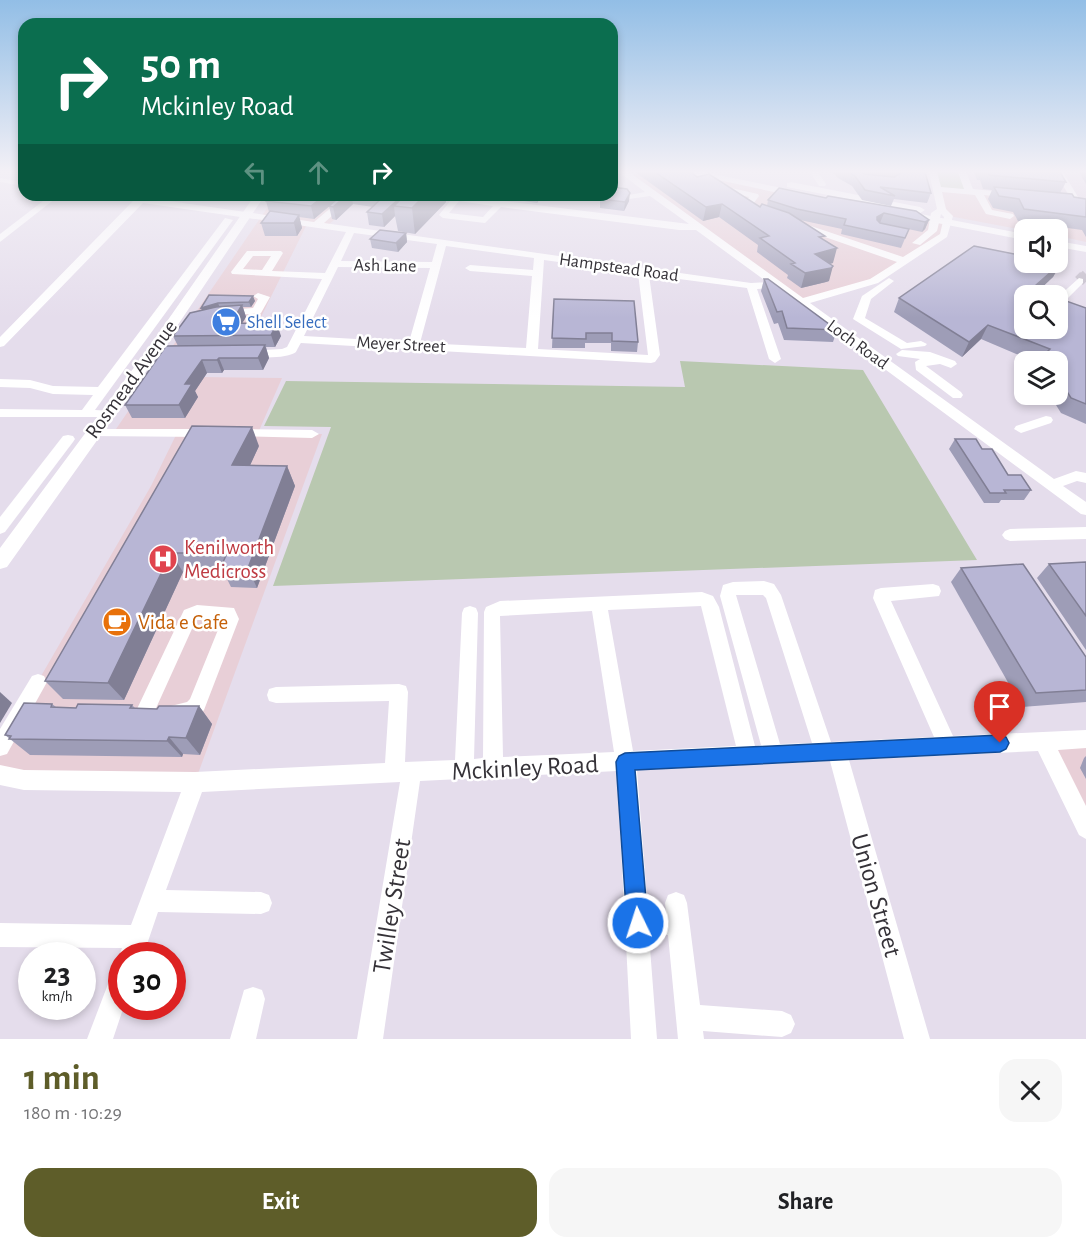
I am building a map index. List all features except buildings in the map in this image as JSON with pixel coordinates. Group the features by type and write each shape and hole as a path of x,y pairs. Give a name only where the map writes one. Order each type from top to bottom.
{"main road":[{"name":"Rosmead Avenue","path":"0,562 152,353 244,220"},
{"path":"960,220 1014,234"},
{"path":"993,220 1014,224"},
{"path":"1068,238 1086,242"},
{"path":"1068,246 1086,249"}],"street":[{"path":"0,239 22,220"},
{"path":"0,344 119,220"},
{"path":"85,414 228,220"},
{"name":"Hampstead Road","path":"285,220 351,230 389,231 442,242 751,286 776,285"},
{"path":"316,225 321,220"},
{"path":"634,220 697,227"},
{"name":"Loch Road","path":"688,220 1086,510"},
{"path":"939,220 917,262 867,296 859,317 868,328 898,353 910,356 923,348 951,364"},
{"path":"796,299 874,281 904,256 924,245 944,243 942,220"},
{"path":"790,222 904,256"},
{"path":"0,226 15,226"},
{"path":"237,353 284,353 292,349 351,230"},
{"path":"389,231 421,232"},
{"path":"914,237 924,245"},
{"path":"414,345 442,242"},
{"path":"863,242 893,258"},
{"path":"532,351 539,256"},
{"path":"796,299 859,277 893,258 904,256"},
{"name":"Ash Lane","path":"333,264 436,265"},
{"path":"470,268 538,273"},
{"name":"Meyer Street","path":"297,339 653,358 643,270"},
{"path":"265,274 328,276"},
{"path":"1068,295 1079,281"},
{"path":"184,282 201,282"},
{"path":"751,286 775,359"},
{"path":"216,314 257,311 265,297 258,296"},
{"path":"152,353 168,352"},
{"path":"935,362 921,362 920,367 957,395"},
{"path":"0,383 35,384 53,390 103,391"},
{"path":"0,413 106,414"},
{"path":"1021,429 1046,420"},
{"path":"93,432 312,434"},
{"path":"2,522 37,481 68,439"},
{"path":"1052,485 1076,476 1086,478"},
{"path":"37,481 58,482"},
{"path":"1010,535 1086,533"},
{"name":"Union Street","path":"773,754 728,596 729,590 764,588 773,595 831,752 917,1039"},
{"path":"933,591 889,593 881,595 881,598 947,746"},
{"path":"493,768 492,612 500,608 702,599 707,601 711,607 748,756"},
{"path":"599,605 625,762 638,923 644,1039"},
{"path":"123,711 145,711 192,711 197,704 231,614 197,612 190,615 145,711"},
{"path":"464,770 470,613"},
{"path":"0,747 38,682"},
{"name":"Twilley Street","path":"276,696 399,692 402,773 370,1039"},
{"path":"22,709 45,709"},
{"name":"Mckinley Road","path":"0,775 24,780 195,782 1086,739"},
{"path":"1043,740 1086,828"},
{"path":"136,942 195,782"},
{"path":"151,901 261,903"},
{"path":"638,923 677,914 689,1028 782,1024"},
{"path":"0,934 108,944"},
{"path":"243,1039 253,999"},
{"path":"100,1039 108,1018"}],"shaded area":[{"path":"259,220 333,220 327,226 307,224 254,331 201,377 282,378 258,433 322,434 195,782 0,775 0,747 151,486 177,433 114,432"},
{"path":"689,220 948,222 944,235 881,277 801,302"},
{"path":"973,220 1014,220 1014,228"},
{"path":"1068,220 1086,220 1086,242 1068,238"},
{"path":"1086,739 1086,828 1043,740"}],"green space":[{"path":"680,361 863,370 977,560 273,586 331,427 264,426 286,381 685,387"}],"tunnel":[{"path":"1079,281 1086,274"}],"place":[{"name":"Shell Select","path":"226,322"},
{"name":"Kenilworth Medicross","path":"163,559"},
{"name":"Vida e Cafe","path":"117,622"}],"route":[{"path":"638,923 625,762 1000,743"}]}
